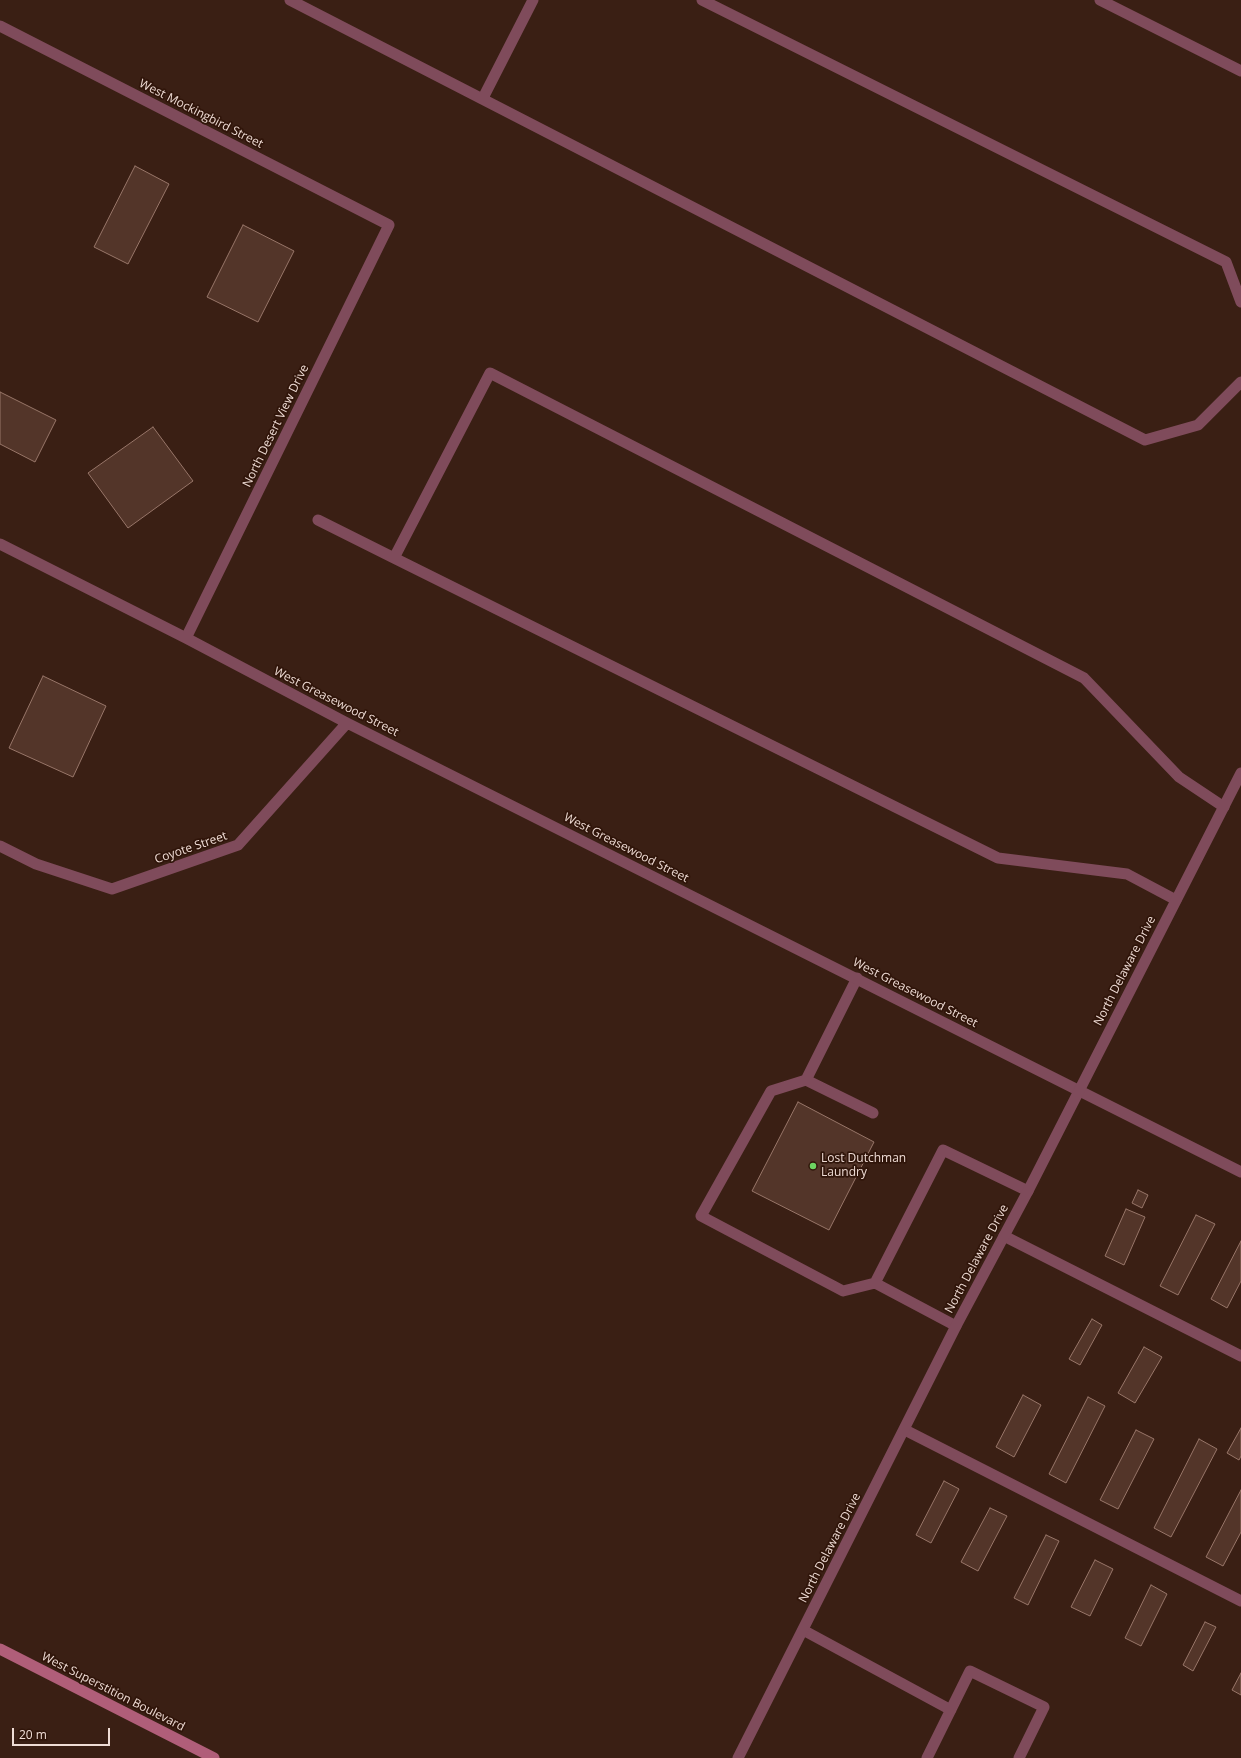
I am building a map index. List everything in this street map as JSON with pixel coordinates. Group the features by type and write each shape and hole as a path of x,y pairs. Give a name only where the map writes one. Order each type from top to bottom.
{"main road":[{"name":"West Superstition Boulevard","path":"0,1650 214,1758"}],"street":[{"path":"290,0 1146,440 1198,425 1241,382"},
{"path":"483,98 533,0"},
{"path":"702,0 1226,262 1241,302"},
{"path":"1100,0 1241,71"},
{"name":"West Mockingbird Street","path":"0,26 389,225"},
{"name":"North Desert View Drive","path":"186,638 389,225"},
{"path":"394,558 490,373 1084,678 1179,777 1224,807"},
{"path":"318,520 998,858 1127,874 1176,900"},
{"name":"West Greasewood Street","path":"0,544 186,638 347,723 1241,1172"},
{"name":"Coyote Street","path":"0,846 36,864 112,889 238,845 347,723"},
{"name":"North Delaware Drive","path":"738,1758 905,1430 956,1326 1028,1191 1078,1090 1241,773"},
{"path":"806,1080 857,978"},
{"path":"873,1113 806,1080 771,1091 701,1216 843,1291 875,1283 956,1326"},
{"path":"875,1283 943,1150 1028,1191"},
{"path":"1004,1236 1241,1356"},
{"path":"905,1430 1241,1601"},
{"path":"803,1630 951,1710"},
{"path":"926,1758 970,1671 1044,1707 1019,1758"}],"building":[{"path":"135,166 169,184 128,264 94,247"},
{"path":"243,225 294,251 258,322 207,297"},
{"path":"0,392 56,420 35,462 0,444"},
{"path":"153,427 193,481 128,528 88,473"},
{"path":"43,676 106,706 73,777 9,748"},
{"name":"Lost Dutchman Laundry","path":"798,1102 874,1142 829,1230 752,1191"},
{"path":"1138,1190 1148,1195 1142,1208 1132,1203"},
{"path":"1126,1209 1145,1217 1124,1265 1105,1256"},
{"path":"1196,1215 1215,1224 1178,1295 1160,1286"},
{"path":"1241,1241 1241,1281 1227,1308 1211,1299"},
{"path":"1092,1319 1102,1325 1080,1365 1069,1359"},
{"path":"1144,1347 1162,1357 1135,1403 1118,1393"},
{"path":"1023,1395 1041,1405 1014,1457 996,1447"},
{"path":"1088,1397 1105,1406 1066,1483 1049,1474"},
{"path":"1241,1428 1241,1456 1239,1460 1227,1453"},
{"path":"1136,1430 1154,1439 1118,1509 1100,1500"},
{"path":"1199,1439 1217,1449 1171,1537 1154,1528"},
{"path":"944,1481 959,1489 931,1543 916,1535"},
{"path":"1241,1490 1241,1532 1223,1566 1206,1557"},
{"path":"990,1508 1007,1516 978,1571 961,1562"},
{"path":"1046,1535 1059,1541 1028,1605 1014,1598"},
{"path":"1095,1560 1113,1569 1090,1616 1071,1607"},
{"path":"1151,1585 1167,1594 1141,1646 1125,1638"},
{"path":"1205,1622 1216,1627 1193,1671 1183,1665"},
{"path":"1241,1673 1241,1695 1232,1690"}],"place":[{"name":"Lost Dutchman Laundry","path":"813,1166"}]}
